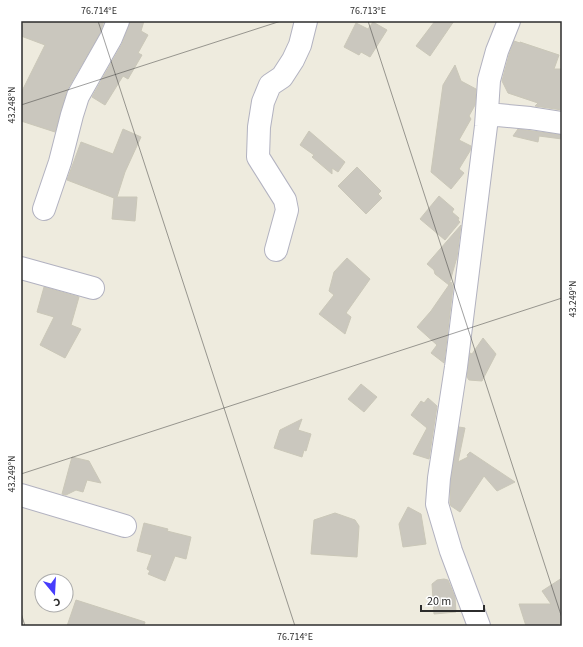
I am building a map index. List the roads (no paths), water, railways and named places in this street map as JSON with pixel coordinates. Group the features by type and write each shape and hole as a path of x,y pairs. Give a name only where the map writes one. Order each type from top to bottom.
{"street":[{"path":"44,210 60,162 78,96 111,38 118,21"},
{"path":"276,250 287,210 285,200 258,157 259,127 263,102 270,85 282,77 293,60 300,45 306,21"},
{"path":"479,626 451,551 438,504 439,478 456,367 487,114 489,80 497,52 509,21"},
{"path":"487,114 562,123"},
{"path":"21,268 93,288"},
{"path":"21,495 125,526"}]}
